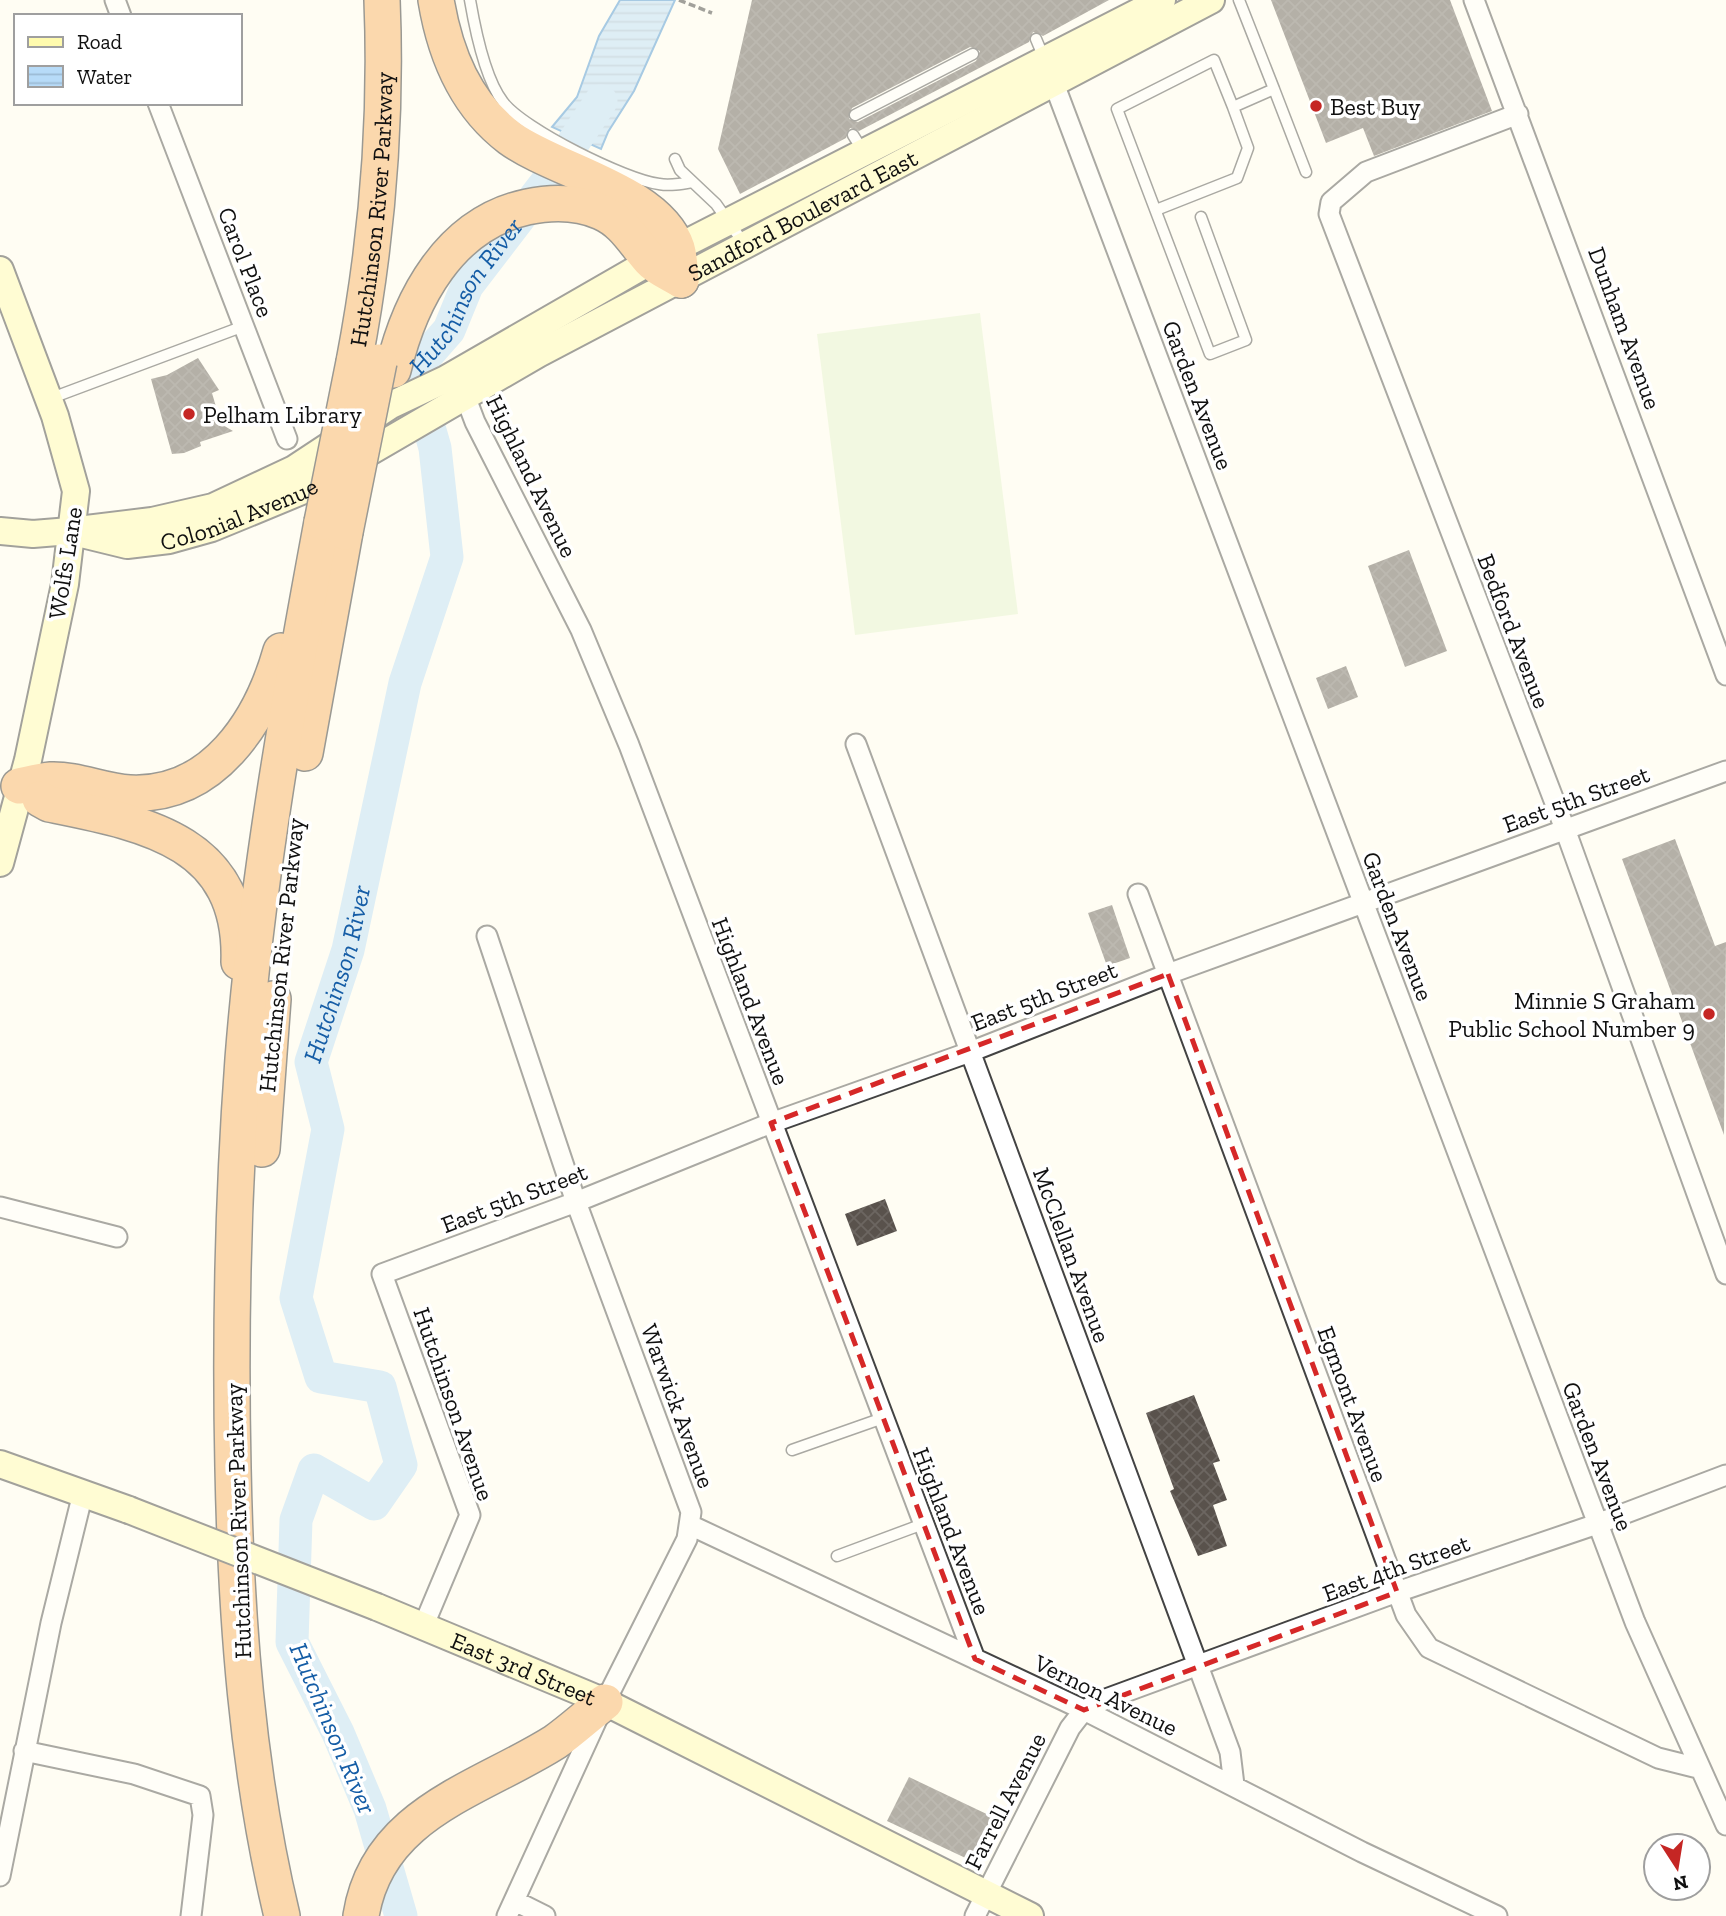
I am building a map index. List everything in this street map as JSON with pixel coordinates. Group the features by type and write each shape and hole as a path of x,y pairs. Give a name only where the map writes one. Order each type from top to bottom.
{"highway":[{"name":"Hutchinson River Parkway","path":"375,365 370,274 383,99 382,0"},
{"name":"Hutchinson River Parkway","path":"306,1916 275,1736 260,1579 255,1412 257,1265 270,1042 284,894 333,527 375,365 401,202 406,111 405,0"},
{"path":"436,0 446,45 464,86 501,130 536,142 656,219 670,263"},
{"path":"375,365 408,320 427,281 454,247 478,228 508,212 613,191"},
{"name":"Hutchinson River Parkway","path":"282,1916 251,1739 235,1545 233,1286 244,1058 275,788 314,562 333,527"},
{"path":"19,786 52,780 113,792 144,793 178,786 208,771 233,747 256,714 270,685 314,562"},
{"path":"19,786 49,804 156,830 186,847 207,868 227,898 237,931 244,1058"},
{"path":"364,1902 382,1857 408,1827 556,1741 605,1702"}],"street":[{"name":"Sandford Boulevard East","path":"394,435 455,387 670,263 745,246 1045,61 1162,0"},
{"name":"Sandford Boulevard East","path":"391,405 455,387 538,354 729,221 858,143 1045,61 1211,0"},
{"name":"Dunham Avenue","path":"1474,0 1726,675"},
{"name":"Garden Avenue","path":"1045,61 1597,1524 1635,1622 1698,1768 1726,1825"},
{"name":"Carol Place","path":"159,105 287,439"},
{"name":"Bedford Avenue","path":"1518,114 1366,172 1331,202 1329,214 1564,830 1726,1275"},
{"name":"Wolfs Lane","path":"0,270 49,399 76,491 65,584 28,760 0,863"},
{"name":"Highland Avenue","path":"455,387 587,643 629,745 975,1659"},
{"name":"Colonial Avenue","path":"0,531 33,534 152,522 213,507 294,469 391,405"},
{"name":"Colonial Avenue","path":"70,531 127,545 169,540 212,528 304,490 394,435"},
{"name":"McClellan Avenue","path":"856,744 916,913 1230,1752 1234,1786"},
{"name":"East 5th Street","path":"383,1274 576,1202 771,1123 970,1052 1168,974 1364,905 1726,771"},
{"name":"Egmont Avenue","path":"1138,894 1397,1592 1418,1637 1429,1648 1658,1758 1698,1768"},
{"name":"Warwick Avenue","path":"487,936 576,1202 684,1487 691,1512 687,1539 605,1702 511,1909"},
{"path":"0,1208 117,1237"},
{"name":"Hutchinson Avenue","path":"383,1274 470,1515 423,1627"},
{"name":"East 3rd Street","path":"0,1464 129,1510 377,1607 605,1702 980,1905 1030,1916"},
{"name":"East 4th Street","path":"1084,1710 1106,1699 1397,1592 1597,1524 1726,1475"},
{"path":"0,1876 24,1751 83,1493"},
{"name":"Vernon Avenue","path":"690,1525 1084,1710 1362,1853 1497,1916"},
{"name":"Farrell Avenue","path":"980,1905 1070,1727 1084,1710"},
{"path":"24,1751 134,1774 200,1797 203,1815 191,1916"},
{"path":"511,1909 545,1916"}],"lane":[{"path":"470,0 483,55 501,100 536,142"},
{"path":"1239,0 1306,172"},
{"path":"855,115 973,54"},
{"path":"1156,210 1237,178 1248,148 1214,60 1117,109 1210,354 1246,340 1201,218"},
{"path":"1233,107 1275,89"},
{"path":"675,159 680,170 716,204 745,246"},
{"path":"613,191 692,182"},
{"path":"49,399 244,326"},
{"path":"792,1450 883,1418"},
{"path":"837,1556 923,1524"}],"path":[{"path":"679,0 712,13"}],"highlighted area":[{"path":"1168,974 1397,1592 1084,1710 975,1659 771,1123"}],"green space":[{"path":"980,313 1018,614 855,635 817,334"}],"water":[{"path":"620,0 675,0 634,91 608,132 601,149 552,127 577,97 599,36"}],"building":[{"path":"752,0 1109,0 1043,36 1033,32 1029,42 859,131 850,128 846,138 740,194 718,149","holes":["970,47 980,51 976,61 858,122 849,119 852,108"]},
{"path":"1271,0 1450,0 1492,111 1374,156 1363,128 1326,143"},
{"name":"Pelham Library","path":"198,358 219,390 212,393 221,424 233,431 200,442 201,446 184,453 172,454 151,379 167,375"},
{"path":"1409,550 1447,651 1405,667 1368,566"},
{"path":"1346,666 1358,697 1328,709 1316,678"},
{"path":"1675,839 1715,946 1726,942 1724,1135 1622,859"},
{"path":"1112,905 1130,958 1107,966 1088,913"},
{"path":"885,1199 897,1231 857,1246 845,1214"},
{"path":"1194,1395 1220,1461 1213,1463 1227,1500 1213,1505 1227,1546 1198,1556 1170,1491 1174,1489 1146,1413"},
{"path":"909,1777 995,1818 974,1862 887,1821"}],"waterway":[{"name":"Hutchinson River","path":"401,1916 370,1809 338,1733 292,1642 296,1520 314,1470 374,1504 401,1465 380,1387 321,1377 296,1298 328,1129 311,1062 348,950 405,683 447,557 435,448 413,371 449,330 467,286 549,179 601,101"}],"place":[{"name":"Best Buy","path":"1316,106"},
{"name":"Pelham Library","path":"189,414"},
{"name":"Minnie S Graham Public School Number 9","path":"1709,1014"}]}
